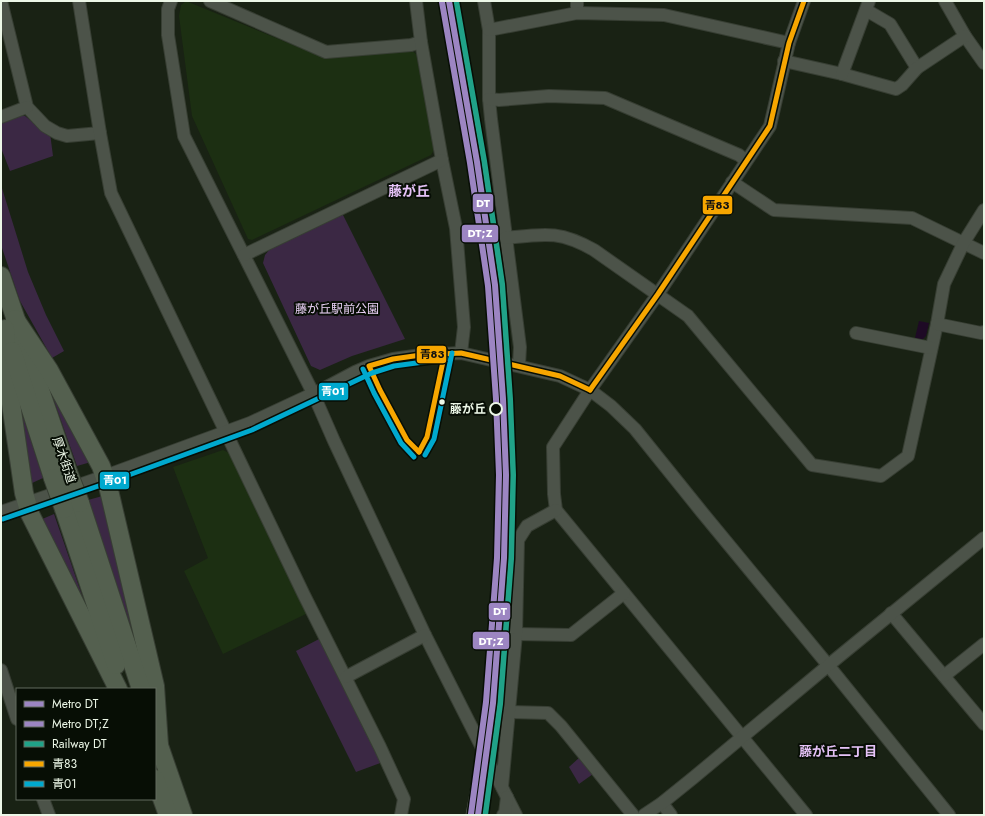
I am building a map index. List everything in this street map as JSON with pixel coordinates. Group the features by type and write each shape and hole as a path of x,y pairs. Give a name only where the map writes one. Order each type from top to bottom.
{"highway":[{"name":"厚木街道","path":"1,276 7,322 72,506 141,688"},
{"path":"7,322 49,370 101,466 105,476 155,688"},
{"path":"7,322 7,376 24,493 30,514 117,688"},
{"name":"厚木街道","path":"72,506 124,688"},
{"path":"156,712 157,739 183,815"},
{"path":"156,782 168,815"}],"street":[{"path":"1,1 27,107 45,126 57,134 67,136 100,133"},
{"path":"79,1 111,193 304,595 380,747 404,799 401,815"},
{"path":"171,1 168,9 168,35 184,136 313,393 331,435 426,634 516,815"},
{"path":"210,1 326,52 411,45 421,42"},
{"path":"416,1 421,42 456,228 464,326 464,339 461,353"},
{"path":"484,1 489,30 490,99 505,238 520,347 519,365"},
{"path":"577,1 577,13"},
{"path":"804,1 784,61 770,126 658,294 590,390 553,447 554,494 556,510 806,815"},
{"path":"945,1 965,36 984,63"},
{"path":"842,74 868,6 890,24 917,68"},
{"path":"489,30 577,13 664,15 789,43"},
{"path":"784,61 842,74 896,89 902,85 917,68 965,36"},
{"path":"490,99 499,100 549,96 605,98 740,155 746,161"},
{"path":"1,116 27,107"},
{"path":"244,254 442,160"},
{"path":"732,182 774,210 912,218 984,253"},
{"path":"505,238 546,234 558,235 579,242 605,258 688,316 812,465 881,476 908,456 937,324 944,284 964,242 984,210"},
{"path":"937,324 981,333 984,332"},
{"path":"856,333 931,348"},
{"path":"1,512 227,432 250,423 369,366 393,359 445,352 461,353 519,365 560,376 590,390 635,429 949,815"},
{"path":"503,815 505,813 504,792 516,634 518,540 527,526 556,510"},
{"path":"644,815 662,804 828,665 984,538"},
{"path":"516,634 571,635 624,593"},
{"path":"891,613 984,724"},
{"path":"346,677 426,634"},
{"path":"944,676 984,644"},
{"path":"1,670 4,692 16,717"},
{"path":"510,712 548,713 561,726 633,815"},
{"path":"43,800 49,815"},
{"path":"662,804 671,815"}],"shaded area":[{"path":"186,1 325,58 410,49 416,54 435,148 431,155 252,240 248,239 192,116 179,16 181,5"},
{"path":"919,321 929,323 926,336 922,340 915,338"},
{"path":"223,450 233,455 308,613 223,654 184,571 208,558 173,467"}],"green space":[{"path":"19,116 25,116 44,131 50,133 53,156 10,171 1,148 1,122"},
{"path":"1,185 28,272 46,315 64,351 52,358 20,301 1,245"},
{"name":"藤が丘駅前公園","path":"342,213 405,339 352,356 320,370 311,366 263,263 265,255 270,249"},
{"path":"47,381 91,462 77,466"},
{"path":"16,394 43,478 30,484"},
{"path":"106,495 143,664 88,500"},
{"path":"54,514 93,627 40,520"},
{"path":"321,638 383,762 356,772 296,651"},
{"path":"580,757 593,774 579,784 569,767"}],"railway":[{"path":"443,1 472,159 485,251 492,329 499,463 498,557 493,631 485,705 467,815"}],"metro line":[{"name":"DT","path":"449,1 477,162 495,285 503,399 506,475 504,558 493,703 478,815"},
{"name":"DT;Z","path":"442,2 470,163 488,286 496,399 499,475 497,558 486,702 471,814"}],"rail line":[{"name":"DT","path":"456,1 484,161 502,284 510,399 513,475 511,559 500,704 485,815"}],"transit line":[{"name":"青83","path":"590,390 658,294 770,126 789,43 804,1"},
{"name":"青83","path":"419,452 427,437 445,352"},
{"name":"青01","path":"425,455 434,439 452,353"},
{"name":"青83","path":"419,452 407,440 369,366 393,359 421,355 461,353 560,376 590,390"},
{"name":"青01","path":"3,519 252,430 372,373 394,366 446,359"},
{"name":"青01","path":"363,369 401,443 414,457"}],"place":[{"name":"藤が丘","path":"496,409"}],"district":[{"name":"藤が丘","path":"409,191"},
{"name":"藤が丘二丁目","path":"838,751"}]}
